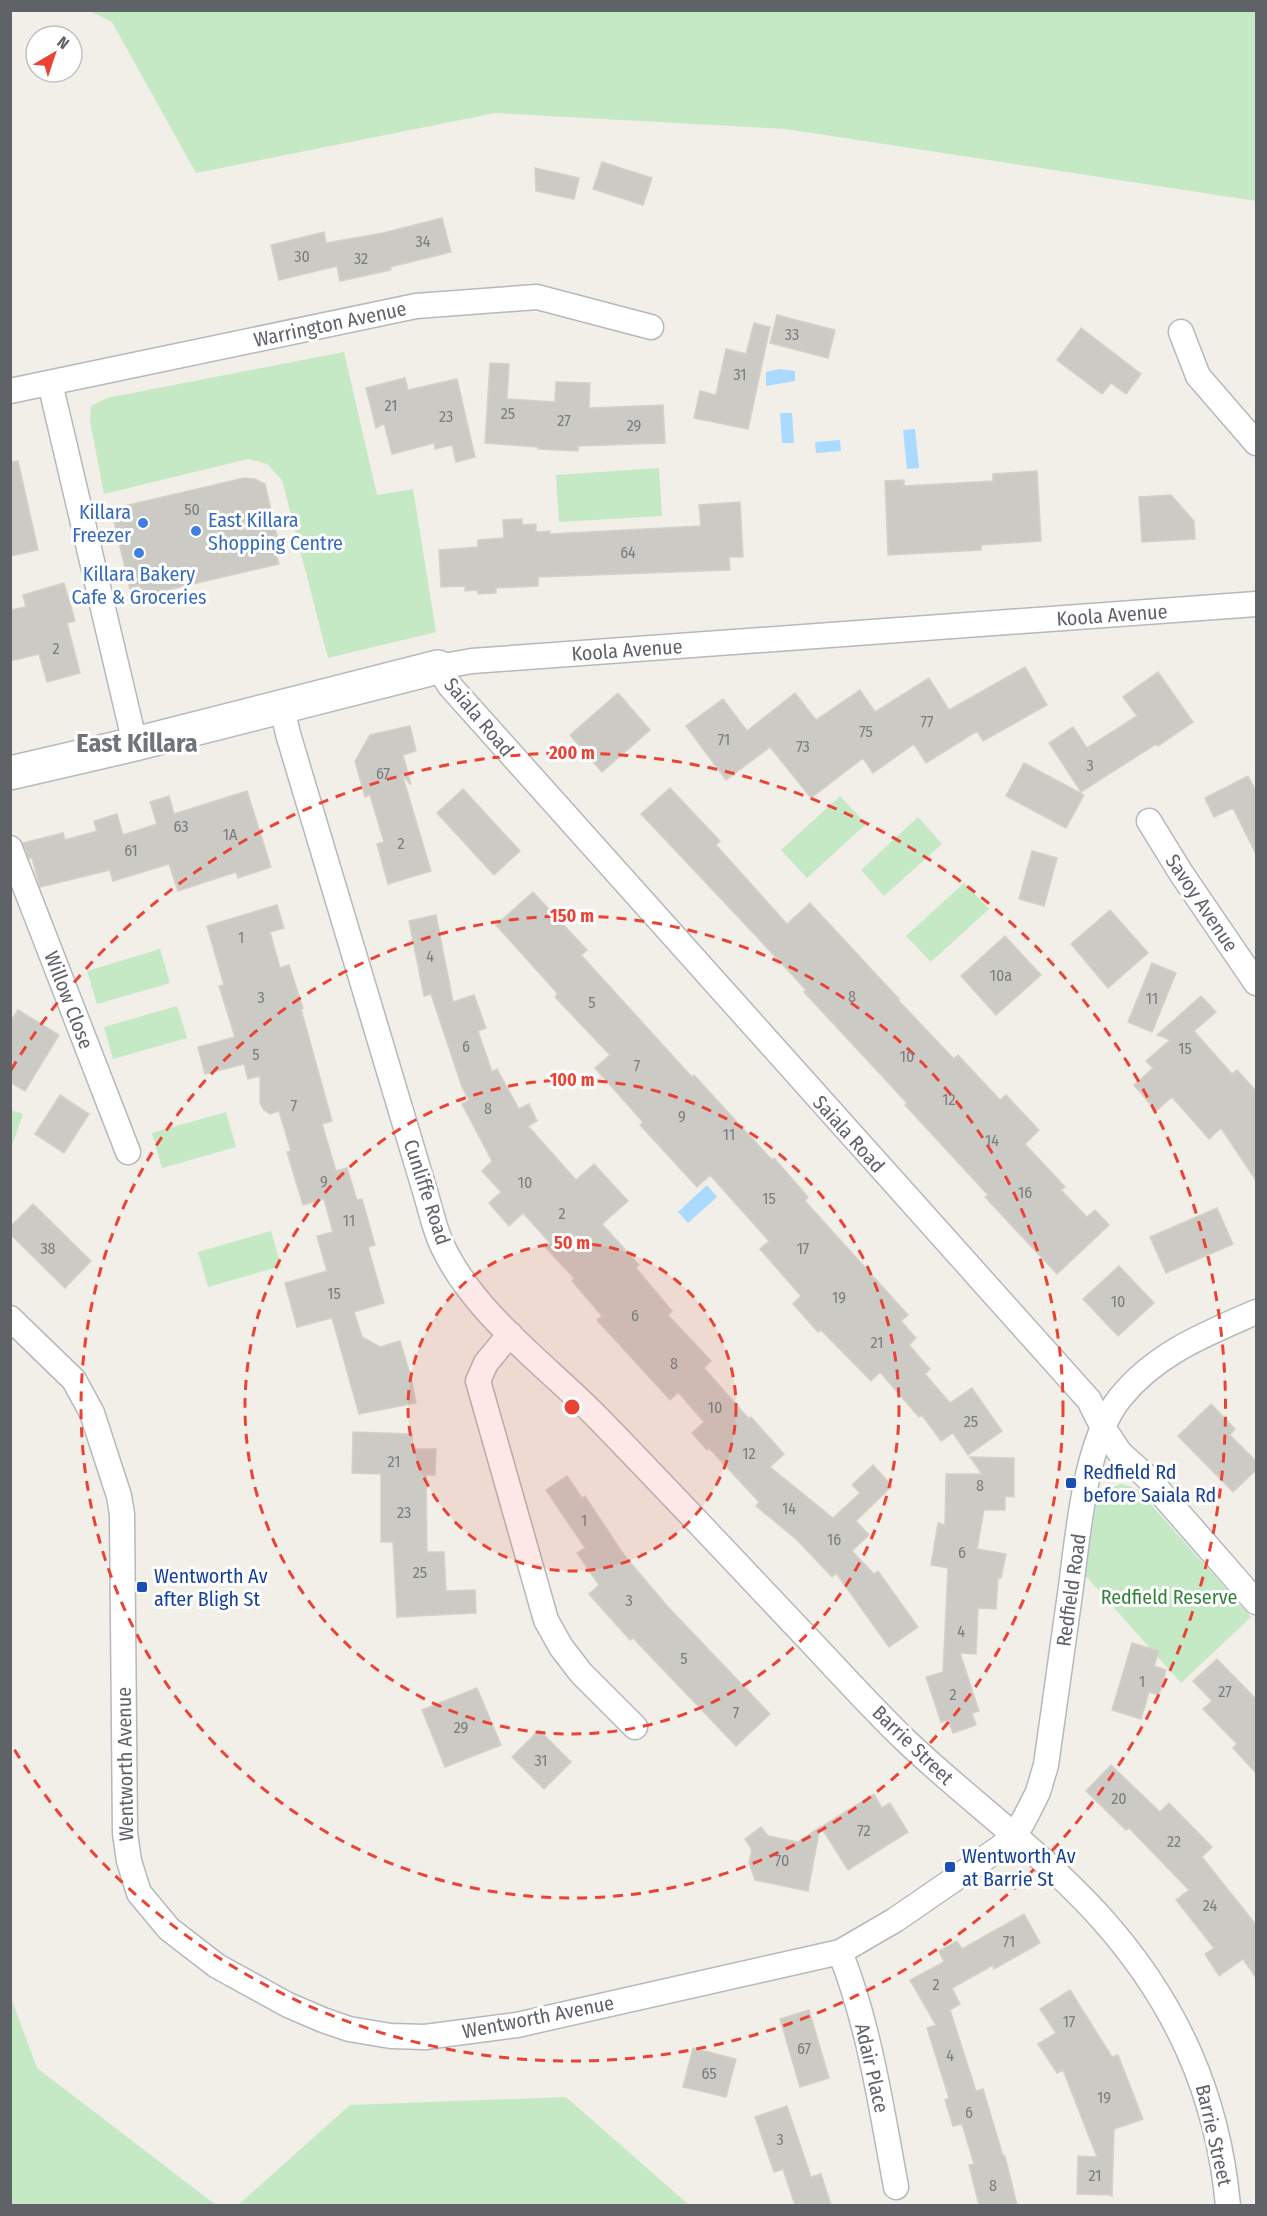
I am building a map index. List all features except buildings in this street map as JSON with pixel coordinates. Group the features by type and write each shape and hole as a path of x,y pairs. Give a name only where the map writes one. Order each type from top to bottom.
{"street":[{"name":"Warrington Avenue","path":"10,390 416,306 537,297 651,327"},
{"path":"1181,332 1198,376 1257,443"},
{"path":"50,383 135,744"},
{"name":"Koola Avenue","path":"10,773 135,744 438,667 483,660 1257,604"},
{"name":"Saiala Road","path":"438,667 463,702 1089,1400 1102,1426 1120,1453 1147,1477 1257,1602"},
{"name":"Cunliffe Road","path":"282,707 288,734 442,1244 468,1289 510,1334"},
{"name":"Savoy Avenue","path":"1149,821 1181,873 1257,983"},
{"name":"Willow Close","path":"10,848 128,1152"},
{"name":"Redfield Road","path":"1012,1835 1021,1825 1038,1792 1046,1765 1080,1525 1088,1477 1102,1426 1120,1398 1137,1381 1180,1347 1257,1312"},
{"name":"Wentworth Avenue","path":"10,1318 74,1380 92,1413 119,1496 122,1514 125,1833 129,1861 140,1893 169,1929 188,1946 250,1986 323,2020 349,2029 391,2036 425,2037 518,2025 840,1952 895,1920 1001,1847 1012,1835"},
{"path":"510,1334 486,1363 478,1381 546,1620 561,1647 581,1673 635,1727"},
{"name":"Barrie Street","path":"510,1334 594,1414 904,1739 1072,1889 1101,1919 1146,1976 1186,2042 1204,2087 1225,2164 1228,2205"},
{"name":"Adair Place","path":"840,1952 851,1978 879,2092 896,2187"}],"green space":[{"path":"90,11 1256,11 1256,201 786,129 495,113 196,173 112,22"},
{"path":"344,352 377,495 413,489 436,632 328,658 282,480 267,464 248,459 104,494 90,421 91,406 107,398"},
{"path":"659,468 662,516 559,522 556,475"},
{"path":"840,796 866,824 807,878 781,850"},
{"path":"918,817 942,844 884,896 861,870"},
{"path":"964,883 989,909 931,962 906,936"},
{"path":"160,949 170,983 97,1004 87,971"},
{"path":"177,1006 187,1038 113,1059 104,1027"},
{"path":"10,1110 23,1114 11,1148"},
{"path":"226,1112 236,1147 162,1168 152,1133"},
{"path":"271,1231 281,1266 208,1287 198,1252"},
{"name":"Redfield Reserve","path":"1121,1484 1138,1490 1251,1617 1181,1683 1085,1575 1096,1505 1107,1489"},
{"path":"11,1998 37,2068 216,2205 11,2205"},
{"path":"566,2097 689,2205 238,2205 350,2105"}],"water":[{"path":"779,369 795,371 795,381 766,386 766,372"},
{"path":"780,413 792,413 794,443 782,443"},
{"path":"915,429 919,468 907,469 903,430"},
{"path":"840,440 841,451 816,453 815,442"},
{"path":"707,1185 717,1197 688,1223 678,1212"}],"place":[{"name":"Killara Freezer","path":"143,523"},
{"name":"East Killara Shopping Centre","path":"196,531"},
{"name":"Killara Bakery Cafe & Groceries","path":"139,553"},
{"name":"Redfield Rd before Saiala Rd","path":"1071,1483"},
{"name":"Wentworth Av after Bligh St","path":"142,1587"},
{"name":"Wentworth Av at Barrie St","path":"950,1867"}],"district":[{"name":"East Killara","path":"137,743"}]}
